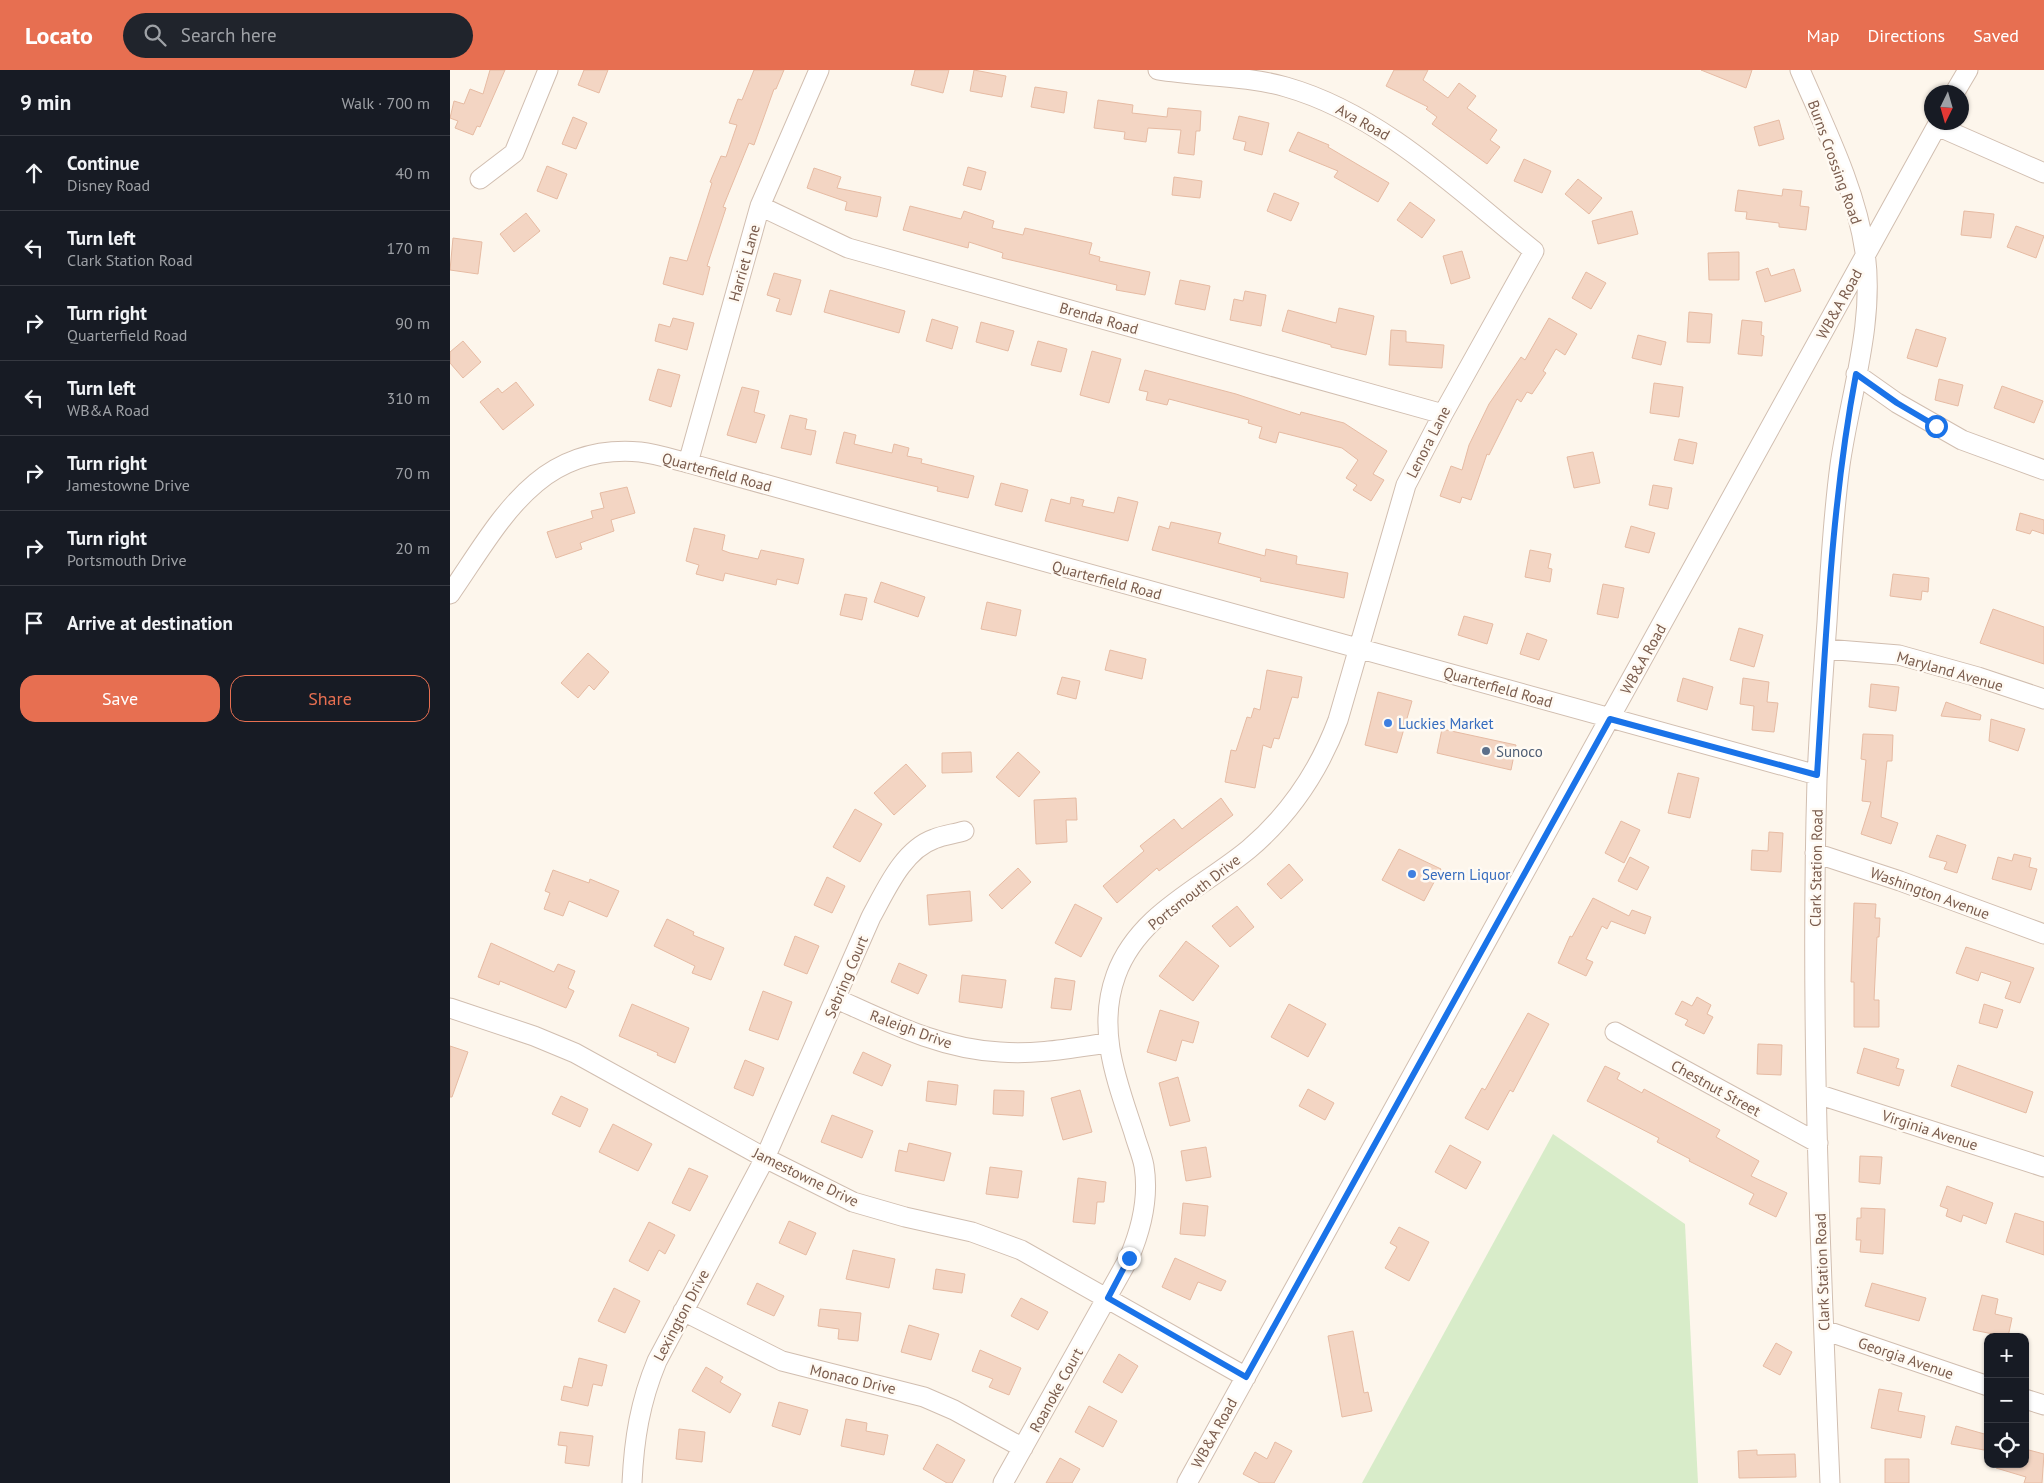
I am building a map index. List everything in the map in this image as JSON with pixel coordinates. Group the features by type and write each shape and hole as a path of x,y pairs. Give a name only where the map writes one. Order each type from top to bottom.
{"street":[{"path":"480,179 514,153 548,70"},
{"name":"Harriet Lane","path":"688,463 760,206 819,70"},
{"name":"Ava Road","path":"1158,70 1262,81 1286,87 1338,107 1368,122 1395,140 1534,251"},
{"name":"Burns Crossing Road","path":"1800,70 1845,181 1860,225 1865,255"},
{"path":"1959,85 1968,70"},
{"name":"WB&A Road","path":"1187,1483 1935,130"},
{"path":"1951,130 2044,173"},
{"name":"Brenda Road","path":"760,206 848,248 1442,414"},
{"name":"Lenora Lane","path":"1360,649 1406,485 1442,414 1534,251"},
{"name":"Clark Station Road","path":"1830,1483 1817,1094 1815,853 1817,775 1840,466 1866,306 1865,255"},
{"path":"1856,374 1897,403 1962,440 2044,470"},
{"name":"Quarterfield Road","path":"450,594 506,512 533,484 554,469 579,459 624,452 641,452 688,463 1817,775"},
{"name":"Portsmouth Drive","path":"1108,1298 1137,1239 1145,1193 1144,1166 1112,1065 1108,1043 1110,995 1126,954 1158,915 1247,850 1282,817 1300,795 1328,747 1360,649"},
{"name":"Maryland Avenue","path":"1825,649 1899,655 1969,674 2044,699"},
{"name":"Sebring Court","path":"765,1158 872,917 901,867 916,849 933,839 964,831"},
{"name":"Washington Avenue","path":"1815,853 1900,881 2044,934"},
{"name":"Raleigh Drive","path":"837,999 935,1041 967,1048 1033,1053 1108,1043"},
{"name":"Jamestowne Drive","path":"450,1008 534,1036 575,1053 765,1158 854,1202 905,1217 972,1232 1021,1250 1246,1377"},
{"name":"Chestnut Street","path":"1615,1032 1818,1143"},
{"name":"Virginia Avenue","path":"1817,1094 2044,1168"},
{"name":"Lexington Drive","path":"632,1483 636,1429 644,1393 657,1361 765,1158"},
{"name":"Roanoke Court","path":"1003,1483 1108,1298"},
{"name":"Monaco Drive","path":"683,1311 782,1361 924,1397 954,1410 1023,1448"},
{"name":"Georgia Avenue","path":"1824,1330 1984,1385"},
{"path":"2029,1400 2044,1405"}],"green space":[{"path":"1553,1134 1685,1224 1698,1483 1362,1483"}],"building":[{"path":"490,70 505,70 480,127 477,126 473,135 455,128 458,121 450,118 454,101 464,104 470,89 483,94"},
{"path":"584,70 608,70 599,93 578,85"},
{"path":"754,70 784,70 776,89 774,89 754,145 749,143 723,207 726,208 707,266 710,267 703,295 663,284 670,257 687,261 712,183 710,182 721,156 726,157 737,125 729,123 738,99 742,100"},
{"path":"915,70 949,70 943,93 911,85"},
{"path":"974,70 1006,76 1002,97 970,91"},
{"path":"1394,70 1428,70 1423,80 1448,98 1459,83 1476,96 1467,108 1497,130 1490,140 1500,147 1487,164 1432,124 1437,117 1426,109 1428,107 1386,86"},
{"path":"1701,70 1752,70 1746,88"},
{"path":"1035,87 1067,92 1064,113 1031,107"},
{"path":"1098,100 1133,105 1132,113 1167,117 1168,108 1201,111 1200,131 1196,131 1194,155 1178,153 1181,130 1148,128 1146,142 1124,139 1125,132 1094,128"},
{"path":"1239,116 1269,123 1262,155 1244,150 1246,142 1233,139"},
{"path":"573,117 587,123 576,149 562,144"},
{"path":"1779,120 1784,139 1759,146 1754,127"},
{"path":"1298,132 1329,145 1328,147 1389,183 1378,202 1334,177 1338,171 1289,151"},
{"path":"1524,159 1551,171 1542,193 1514,181"},
{"path":"547,166 567,174 557,199 537,191"},
{"path":"968,167 986,172 981,190 963,185"},
{"path":"814,168 841,177 837,188 881,197 877,217 845,210 847,202 807,188"},
{"path":"1174,177 1202,181 1200,198 1172,195"},
{"path":"1578,179 1602,198 1589,214 1565,194"},
{"path":"1783,189 1802,191 1800,206 1809,207 1806,230 1779,227 1779,223 1746,219 1747,212 1735,211 1738,190 1782,196"},
{"path":"1274,193 1299,203 1291,221 1267,211"},
{"path":"1410,202 1435,220 1422,238 1397,220"},
{"path":"910,206 961,219 964,211 994,221 992,228 1023,235 1025,228 1092,243 1089,254 1100,257 1099,261 1150,272 1145,295 1116,290 1117,285 1002,258 1003,253 969,242 968,248 903,230"},
{"path":"1632,211 1638,234 1598,244 1592,221"},
{"path":"1964,211 1994,214 1991,238 1961,235"},
{"path":"526,213 540,231 514,252 500,234"},
{"path":"2016,226 2044,236 2036,258 2007,247"},
{"path":"453,238 482,242 478,274 450,270"},
{"path":"1462,251 1470,278 1451,284 1443,256"},
{"path":"1739,252 1739,280 1709,280 1708,253"},
{"path":"1768,268 1771,276 1794,269 1801,291 1765,302 1756,272"},
{"path":"1586,272 1606,283 1591,309 1572,298"},
{"path":"774,273 801,280 791,315 776,311 780,299 767,295"},
{"path":"1180,280 1210,286 1205,310 1175,304"},
{"path":"830,290 905,311 899,333 824,312"},
{"path":"1245,291 1266,295 1261,326 1230,320 1234,299 1243,301"},
{"path":"1339,308 1374,316 1366,355 1331,347 1331,345 1282,331 1288,310 1336,323"},
{"path":"1689,312 1712,314 1710,343 1687,342"},
{"path":"673,318 694,323 687,350 655,341 659,324 670,327"},
{"path":"1549,318 1577,334 1565,355 1556,349 1543,371 1546,373 1532,394 1527,392 1521,402 1517,399 1489,455 1487,454 1471,500 1462,497 1460,503 1440,496 1451,466 1462,470 1469,445 1489,404 1521,357 1525,360"},
{"path":"932,319 958,327 952,349 926,341"},
{"path":"1742,320 1762,322 1761,335 1764,336 1762,356 1738,354"},
{"path":"981,322 1014,331 1008,351 976,342"},
{"path":"1916,329 1946,338 1937,367 1907,358"},
{"path":"1391,330 1406,331 1406,342 1444,345 1442,368 1389,365"},
{"path":"1638,335 1666,342 1661,365 1632,358"},
{"path":"463,341 481,362 463,378 450,363 450,352"},
{"path":"1038,341 1067,349 1061,372 1031,365"},
{"path":"1092,351 1121,359 1109,403 1080,395"},
{"path":"658,369 680,375 671,407 649,400"},
{"path":"1145,370 1236,394 1300,415 1301,412 1344,423 1387,451 1373,474 1384,480 1371,501 1353,490 1357,485 1346,478 1358,460 1342,448 1279,432 1276,443 1259,438 1262,427 1248,423 1249,420 1169,399 1167,405 1146,400 1148,392 1139,390"},
{"path":"1939,379 1963,385 1958,406 1935,400"},
{"path":"516,382 534,405 503,430 480,402 498,388 502,393"},
{"path":"1654,383 1683,387 1679,417 1650,413"},
{"path":"2002,386 2043,401 2034,423 1994,408"},
{"path":"742,387 759,391 754,412 765,415 756,443 727,435"},
{"path":"790,415 807,419 805,429 816,431 811,455 781,448"},
{"path":"844,432 856,435 854,444 892,453 894,444 909,448 907,456 922,459 921,463 974,476 968,498 937,491 938,487 836,463"},
{"path":"1679,439 1697,443 1693,464 1674,460"},
{"path":"1593,452 1600,483 1574,488 1567,457"},
{"path":"1001,483 1028,490 1022,512 995,505"},
{"path":"1653,485 1672,488 1668,509 1649,505"},
{"path":"627,487 635,513 611,520 614,531 580,543 582,549 556,558 547,532 593,518 591,511 604,508 600,493"},
{"path":"1071,497 1084,500 1082,506 1114,513 1118,497 1138,502 1128,541 1045,521 1051,499 1070,504"},
{"path":"2020,513 2044,520 2044,534 2032,530 2030,534 2016,530"},
{"path":"1171,522 1221,533 1218,543 1265,556 1266,549 1297,556 1296,564 1348,573 1344,598 1260,581 1261,578 1152,550 1159,526 1169,529"},
{"path":"1631,526 1655,533 1649,553 1625,547"},
{"path":"694,528 725,535 722,550 730,553 758,559 761,550 804,559 798,584 777,579 776,585 725,573 723,581 696,574 699,565 686,561"},
{"path":"1530,550 1551,554 1548,568 1552,569 1550,582 1525,577"},
{"path":"1893,574 1929,578 1928,592 1922,591 1921,600 1890,596"},
{"path":"881,582 925,597 918,617 874,602"},
{"path":"1603,584 1624,588 1618,618 1597,614"},
{"path":"845,594 867,598 862,620 840,615"},
{"path":"987,602 1021,610 1016,636 981,629"},
{"path":"1993,609 2044,627 2044,664 1980,643"},
{"path":"1464,616 1493,624 1487,644 1458,635"},
{"path":"1739,628 1763,635 1754,667 1730,660"},
{"path":"1527,633 1547,640 1539,660 1520,654"},
{"path":"1110,650 1146,659 1142,679 1105,670"},
{"path":"588,653 609,672 594,690 589,685 578,698 561,683"},
{"path":"1267,670 1302,677 1298,698 1292,697 1279,739 1274,738 1271,748 1263,745 1255,788 1225,782 1231,750 1236,751 1247,717 1251,718 1254,708 1260,710"},
{"path":"1062,677 1080,681 1076,699 1057,694"},
{"path":"1683,678 1713,687 1707,710 1677,701"},
{"path":"1743,678 1769,682 1767,702 1778,703 1774,732 1752,730 1754,706 1740,704"},
{"path":"1871,684 1899,687 1896,711 1869,707"},
{"name":"Luckies Market","path":"1378,692 1412,701 1397,753 1365,745"},
{"path":"1946,702 1981,715 1980,720 1941,716"},
{"path":"1991,719 2025,729 2018,751 1989,741"},
{"path":"1442,729 1516,745 1511,770 1437,753"},
{"path":"1863,734 1893,735 1892,761 1887,761 1881,817 1898,823 1891,844 1861,834 1871,802 1862,801 1866,760 1861,759"},
{"path":"971,752 972,772 942,773 942,753"},
{"path":"1018,752 1040,772 1019,797 996,777"},
{"path":"906,764 926,786 894,815 874,793"},
{"path":"1678,773 1699,778 1690,818 1668,813"},
{"path":"1076,798 1077,820 1066,820 1067,842 1036,844 1034,800"},
{"path":"1221,798 1233,815 1159,871 1157,868 1117,903 1103,886 1144,851 1140,846 1174,819 1182,829"},
{"path":"855,809 882,824 860,862 833,847"},
{"path":"1621,821 1640,830 1624,863 1605,853"},
{"path":"1769,832 1783,833 1781,872 1751,870 1752,850 1768,851"},
{"path":"1937,835 1966,845 1957,873 1944,869 1947,862 1929,857"},
{"name":"Severn Liquor","path":"1399,849 1441,869 1424,901 1382,880"},
{"path":"2014,854 2031,858 2029,867 2037,869 2031,890 1992,879 1998,857 2012,861"},
{"path":"1630,857 1649,867 1637,890 1618,881"},
{"path":"1289,864 1303,880 1281,899 1267,884"},
{"path":"1018,868 1031,882 1002,909 989,895"},
{"path":"553,870 589,883 590,879 619,891 607,917 569,901 563,916 544,909 550,893 545,891"},
{"path":"827,877 845,886 832,913 814,905"},
{"path":"970,891 972,921 929,925 927,895"},
{"path":"1593,898 1629,916 1632,910 1651,917 1645,934 1611,921 1607,929 1602,926 1586,959 1593,962 1586,976 1558,963 1570,936 1572,937"},
{"path":"1854,903 1876,904 1875,918 1880,918 1879,937 1877,937 1874,1000 1879,1000 1879,1027 1854,1027 1854,982 1851,982"},
{"path":"1075,904 1102,918 1081,957 1055,943"},
{"path":"1237,906 1254,927 1230,947 1212,926"},
{"path":"667,919 694,932 693,935 724,948 711,980 692,973 695,966 654,946"},
{"path":"795,936 819,946 807,974 784,965"},
{"path":"1186,941 1219,966 1193,1001 1159,976"},
{"path":"491,943 554,972 558,964 575,971 568,988 574,991 566,1008 500,981 499,985 478,977"},
{"path":"1966,947 2034,968 2020,1003 2005,998 2011,982 1981,972 1978,981 1956,973"},
{"path":"899,963 927,975 918,994 891,982"},
{"path":"962,975 1006,980 1002,1008 959,1002"},
{"path":"1055,978 1075,981 1071,1010 1051,1008"},
{"path":"763,991 792,1002 778,1040 749,1030"},
{"path":"1697,997 1711,1005 1707,1014 1713,1017 1704,1034 1685,1025 1688,1020 1675,1014 1682,1001 1692,1006"},
{"path":"632,1004 689,1028 675,1063 657,1055 658,1053 619,1036"},
{"path":"1289,1004 1326,1024 1308,1057 1271,1037"},
{"path":"1984,1004 2003,1010 1997,1028 1979,1023"},
{"path":"1160,1010 1199,1022 1193,1043 1182,1040 1176,1061 1147,1052"},
{"path":"1528,1013 1549,1024 1513,1092 1510,1090 1488,1130 1465,1118 1482,1088 1485,1090"},
{"path":"1758,1044 1782,1045 1781,1075 1757,1074"},
{"path":"450,1046 468,1052 452,1097 450,1097"},
{"path":"1864,1048 1899,1059 1896,1068 1904,1070 1899,1086 1857,1073"},
{"path":"863,1052 891,1065 882,1086 853,1073"},
{"path":"745,1060 764,1068 753,1096 734,1088"},
{"path":"1958,1065 2033,1092 2026,1113 1951,1086"},
{"path":"1605,1066 1620,1073 1617,1079 1642,1093 1644,1089 1720,1130 1716,1137 1759,1161 1751,1176 1787,1193 1776,1217 1749,1204 1754,1194 1689,1161 1690,1159 1657,1142 1659,1138 1587,1101"},
{"path":"1178,1077 1190,1121 1170,1126 1159,1083"},
{"path":"928,1081 958,1085 956,1105 926,1101"},
{"path":"1308,1089 1334,1103 1325,1120 1299,1106"},
{"path":"994,1090 1024,1091 1023,1116 993,1114"},
{"path":"1080,1090 1092,1132 1063,1140 1051,1098"},
{"path":"561,1096 588,1109 580,1127 552,1114"},
{"path":"832,1115 873,1131 862,1158 821,1142"},
{"path":"613,1124 652,1144 638,1171 599,1152"},
{"path":"909,1143 951,1153 944,1181 895,1171 899,1150 907,1152"},
{"path":"1450,1145 1481,1162 1466,1189 1435,1172"},
{"path":"1206,1147 1211,1177 1186,1181 1181,1151"},
{"path":"1860,1156 1882,1157 1880,1184 1859,1182"},
{"path":"990,1167 1022,1171 1018,1198 986,1194"},
{"path":"689,1168 708,1176 690,1211 672,1203"},
{"path":"1078,1178 1106,1182 1104,1202 1097,1202 1095,1224 1073,1222"},
{"path":"1947,1186 1993,1203 1986,1224 1963,1215 1961,1222 1946,1216 1948,1209 1940,1206"},
{"path":"1183,1203 1208,1206 1205,1236 1180,1234"},
{"path":"1861,1208 1885,1209 1883,1254 1860,1252 1861,1240 1856,1240 1857,1218 1861,1218"},
{"path":"2015,1213 2044,1222 2044,1255 2006,1242"},
{"path":"789,1221 816,1233 806,1255 779,1243"},
{"path":"649,1222 675,1235 665,1254 659,1250 648,1271 629,1261"},
{"path":"1399,1227 1429,1242 1409,1281 1385,1268 1397,1247 1390,1243"},
{"path":"853,1250 895,1259 889,1288 846,1279"},
{"path":"1175,1258 1226,1281 1221,1291 1198,1282 1190,1300 1162,1287"},
{"path":"936,1269 965,1274 962,1293 933,1289"},
{"path":"757,1283 784,1296 774,1316 747,1304"},
{"path":"1872,1283 1926,1298 1919,1321 1865,1306"},
{"path":"614,1288 640,1301 625,1333 598,1321"},
{"path":"1982,1295 1998,1299 1995,1314 2012,1318 2009,1333 1988,1333 1973,1330"},
{"path":"1021,1298 1048,1312 1038,1330 1011,1316"},
{"path":"820,1309 861,1313 858,1341 838,1339 839,1329 818,1326"},
{"path":"909,1325 939,1334 931,1360 901,1352"},
{"path":"1353,1331 1364,1393 1368,1392 1372,1411 1342,1417 1328,1336"},
{"path":"1776,1343 1792,1352 1780,1375 1763,1366"},
{"path":"980,1350 1021,1368 1009,1395 989,1387 993,1379 972,1371"},
{"path":"1119,1354 1138,1366 1122,1393 1103,1382"},
{"path":"579,1358 607,1365 602,1386 593,1384 588,1406 561,1400 564,1386 572,1388"},
{"path":"706,1367 723,1377 720,1382 741,1394 730,1413 692,1391"},
{"path":"1879,1389 1902,1393 1898,1411 1925,1416 1921,1438 1871,1428"},
{"path":"779,1402 808,1410 800,1435 772,1426"},
{"path":"1089,1406 1117,1421 1103,1447 1075,1432"},
{"path":"846,1419 867,1423 866,1431 888,1435 884,1455 841,1446"},
{"path":"1956,1426 1984,1434 1984,1450 1951,1444"},
{"path":"679,1429 705,1432 702,1462 676,1459"},
{"path":"560,1432 593,1436 589,1466 565,1463 567,1446 558,1445"},
{"path":"1275,1442 1292,1451 1274,1483 1260,1483 1243,1474 1255,1452 1267,1459"},
{"path":"937,1444 965,1460 952,1483 947,1483 923,1469"},
{"path":"1757,1450 1757,1455 1795,1454 1796,1477 1739,1478 1738,1451"},
{"path":"2029,1450 2044,1454 2042,1483 2024,1483 2026,1477 1996,1468 2029,1468"},
{"path":"1060,1458 1080,1469 1072,1483 1046,1483"},
{"path":"1885,1459 1909,1459 1909,1483 1885,1483"}],"place":[{"name":"Luckies Market","path":"1388,723"},
{"name":"Sunoco","path":"1486,751"},
{"name":"Severn Liquor","path":"1412,874"}],"route":[{"path":"1129,1258 1108,1298 1246,1377 1610,719 1817,775 1835,513 1840,466 1856,374 1897,403 1936,426"}]}
